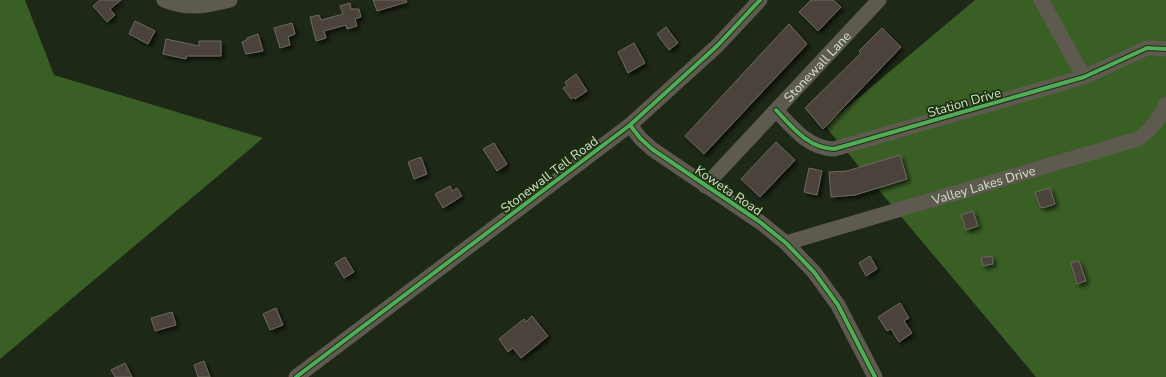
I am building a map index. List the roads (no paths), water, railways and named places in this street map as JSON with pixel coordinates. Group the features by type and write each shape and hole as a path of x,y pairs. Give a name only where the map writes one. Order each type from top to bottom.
{"street":[{"path":"164,0 181,6 200,7 230,0"},
{"name":"Stonewall Tell Road","path":"296,377 630,125 712,51 760,0"},
{"name":"Stonewall Lane","path":"705,186 879,0"},
{"path":"1041,0 1084,78"},
{"name":"Station Drive","path":"776,110 800,135 814,145 834,149 1084,78 1147,48 1166,49"},
{"name":"Valley Lakes Drive","path":"786,243 1138,139 1150,130 1159,119 1166,104"},
{"name":"Koweta Road","path":"630,125 640,138 652,149 760,222 786,243 814,272 838,305 876,377"}]}
